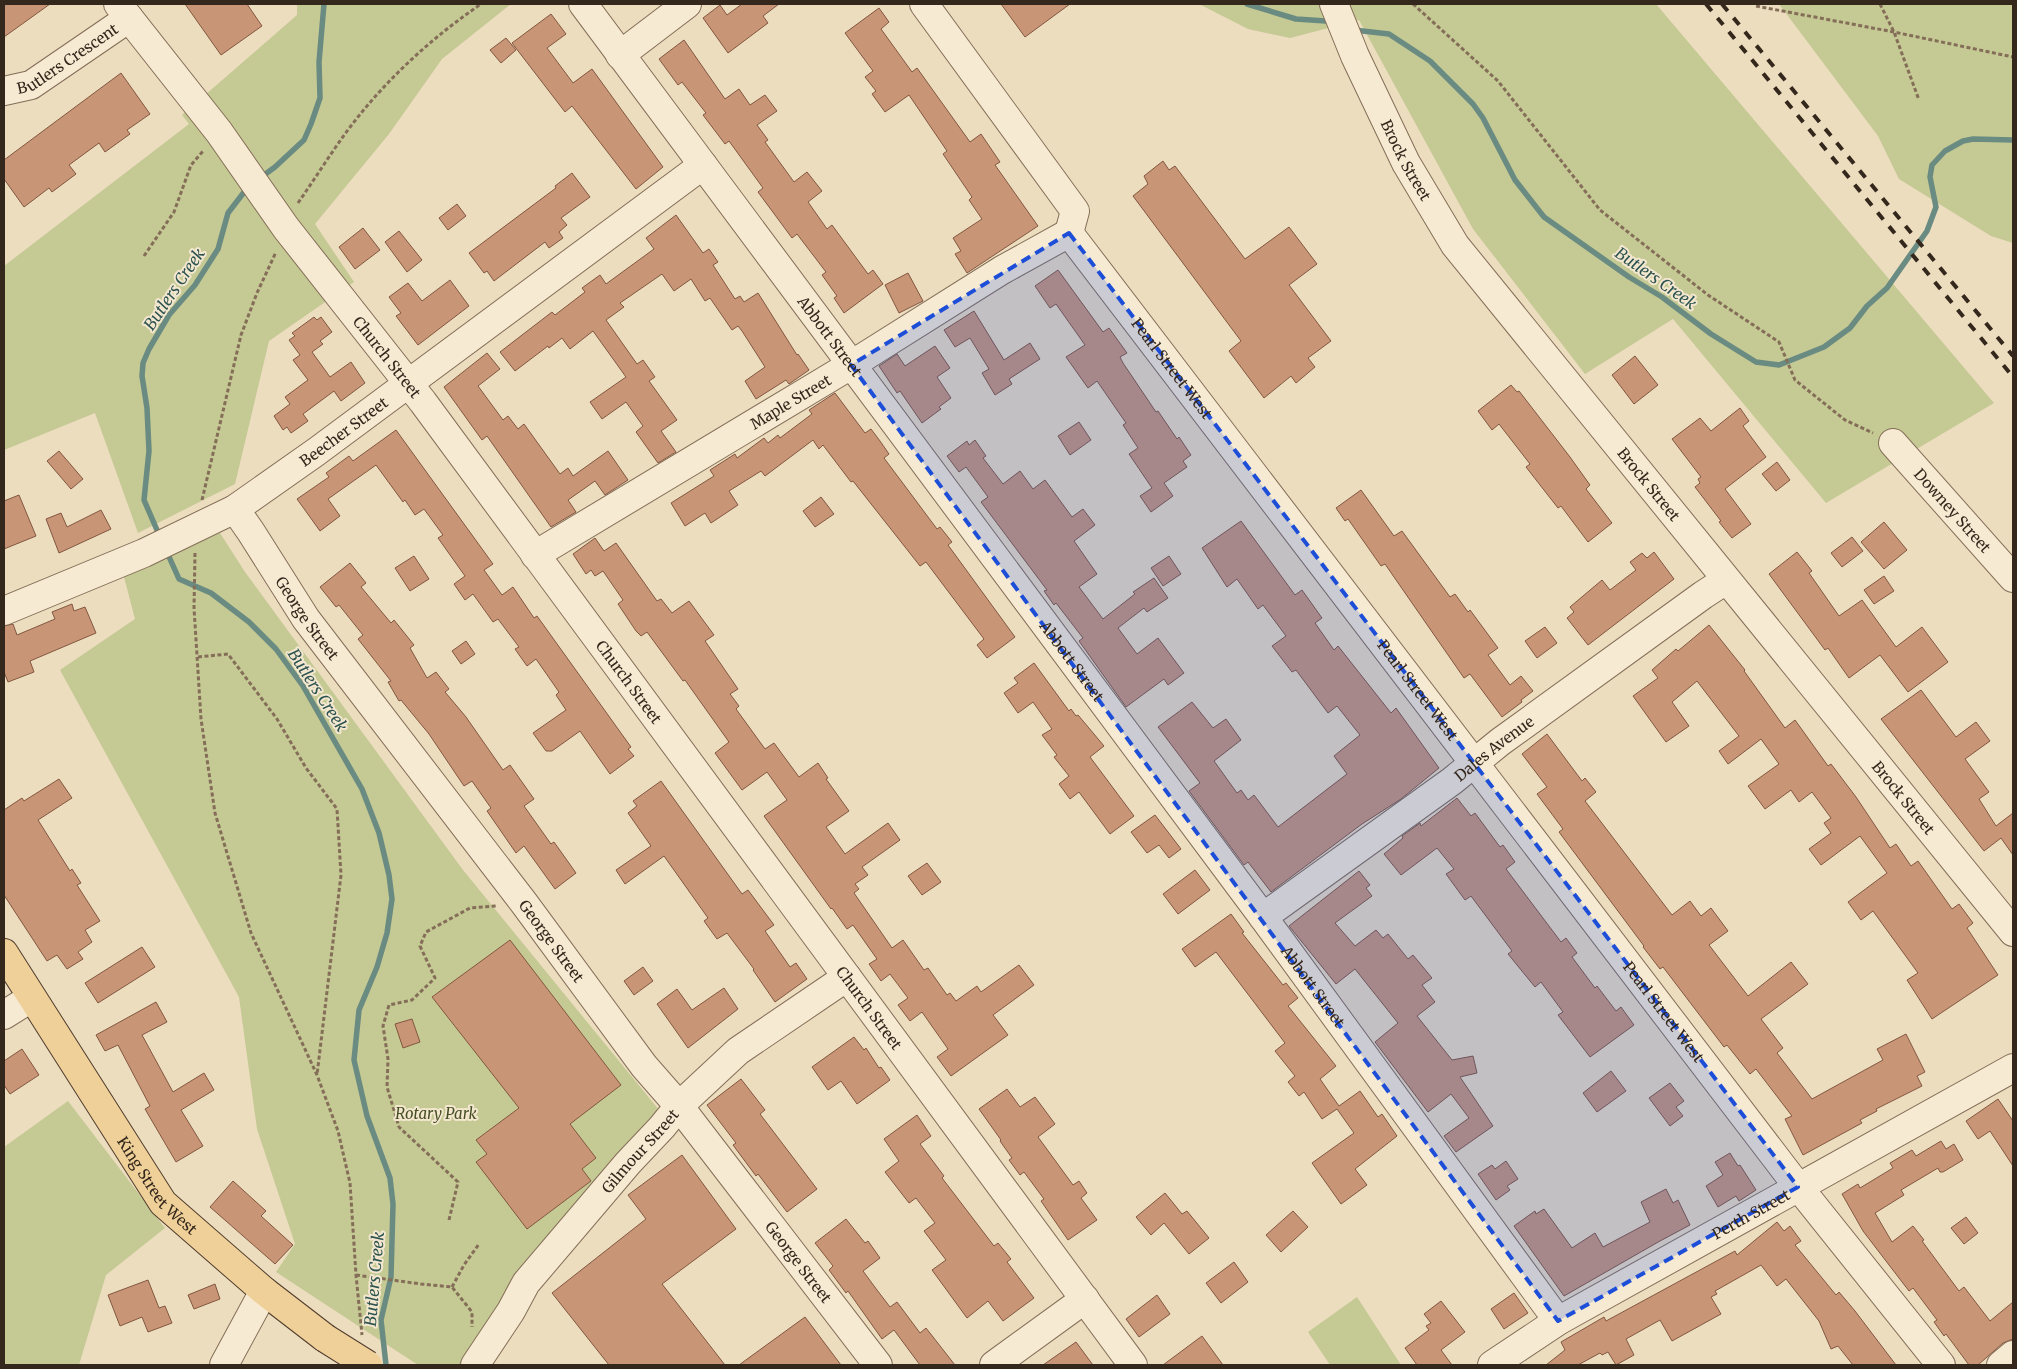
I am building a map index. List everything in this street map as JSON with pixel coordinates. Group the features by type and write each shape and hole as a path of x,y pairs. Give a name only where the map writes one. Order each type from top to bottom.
{"main road":[{"name":"King Street West","path":"4,953 163,1203 264,1291 326,1338 368,1365"}],"street":[{"name":"Abbott Street","path":"584,4 620,55 1263,917 1558,1321"},
{"path":"620,55 687,4"},
{"path":"924,4 1075,211 1069,233"},
{"name":"Brock Street","path":"1334,4 1355,56 1406,163 1455,244 2013,932"},
{"name":"Butlers Crescent","path":"4,91 31,85 124,11"},
{"name":"Church Street","path":"124,11 225,142 286,228 408,383 1133,1365"},
{"name":"Beecher Street","path":"4,611 144,553 187,549 235,509 703,165"},
{"name":"Maple Street","path":"535,555 851,365 1002,270 1069,233"},
{"name":"Pearl Street West","path":"1069,233 1798,1187 1941,1365"},
{"name":"Downey Street","path":"1893,442 2013,578"},
{"name":"George Street","path":"235,509 306,619 524,903 644,1066 679,1106 815,1280 878,1365"},
{"name":"Dales Avenue","path":"1263,917 1726,580"},
{"name":"Gilmour Street","path":"475,1365 511,1311 526,1283 679,1106 738,1051 846,977"},
{"path":"4,1015 31,998"},
{"name":"Perth Street","path":"1492,1365 1558,1321 2013,1068"},
{"path":"224,1365 264,1291"},
{"path":"994,1365 1085,1300"},
{"path":"2001,1365 2013,1355"}],"path":[{"path":"1413,4 1498,82 1600,210 1708,295 1779,342 1795,380 1846,420 1893,442"},
{"path":"1880,4 1894,32 1919,100"},
{"path":"1756,6 1894,32 2013,58"},
{"path":"144,256 174,212 191,165 225,142"},
{"path":"187,549 194,608 202,719 215,813 251,933 317,1075 338,1131 350,1183 362,1338"},
{"path":"198,658 228,654 278,719 306,768 337,809 342,875 317,1075"},
{"path":"449,1220 458,1182 398,1127 387,1088 388,1059 383,1026 389,1005 412,1000 435,978 420,946 426,932 470,908 524,903"},
{"path":"452,1287 464,1265 479,1244"},
{"path":"356,1275 452,1287 472,1312 472,1336"}],"highlighted area":[{"path":"1069,233 1798,1187 1558,1321 851,365"}],"green space":[{"path":"297,4 511,4 442,59 389,134 315,224 354,282 269,341 235,484 138,533 95,413 4,450 4,266 189,124 182,115 297,15"},
{"path":"1199,4 1656,4 1994,403 1826,503 1673,319 1585,374 1473,229 1359,20 1290,38 1248,29"},
{"path":"1779,4 2013,4 2013,243 1991,236 1899,179 1878,136"},
{"name":"Rotary Park","path":"220,533 245,572 463,870 659,1110 463,1365 418,1365 276,1272 295,1244 257,1129 239,997 60,670 135,619 124,577"},
{"path":"68,1101 165,1228 106,1275 79,1365 4,1365 4,1147"},
{"path":"1357,1297 1401,1365 1330,1365 1308,1332"}],"building":[{"path":"4,4 50,4 4,37"},
{"path":"185,4 247,4 262,26 221,55"},
{"path":"742,4 779,4 763,16 768,23 728,53 703,18 720,5 727,15"},
{"path":"1001,4 1070,4 1025,37"},
{"path":"879,8 889,22 881,29 912,72 917,68 970,142 981,134 1000,162 995,165 1038,226 967,273 955,254 961,251 953,238 982,219 969,200 972,197 943,154 947,151 909,95 885,112 872,94 876,91 865,77 873,71 845,33"},
{"path":"551,14 566,34 547,48 573,83 592,69 663,167 636,189 572,106 565,112 512,43"},
{"path":"506,38 516,50 501,63 490,50"},
{"path":"684,40 725,99 739,89 750,105 765,95 777,111 757,125 768,140 765,142 794,182 807,172 822,191 808,202 827,229 832,225 868,274 873,270 883,284 844,313 834,298 837,296 822,275 826,272 797,234 792,238 758,192 763,188 729,141 725,144 703,115 706,113 682,82 678,85 659,59"},
{"path":"121,73 150,114 127,130 130,134 105,152 99,143 69,165 76,174 52,192 49,188 24,207 4,179 4,160"},
{"path":"1163,161 1169,170 1175,166 1245,259 1289,227 1317,264 1289,285 1331,341 1308,358 1315,367 1296,383 1291,376 1264,398 1229,351 1241,341 1133,196 1148,184 1144,176"},
{"path":"572,173 590,197 561,218 567,225 559,232 563,238 549,248 545,242 494,281 487,271 484,273 469,253 556,188 555,186"},
{"path":"457,204 466,216 448,230 439,218"},
{"path":"676,215 703,253 709,249 718,262 713,265 735,299 740,296 744,302 758,293 797,355 809,370 789,384 786,380 756,399 745,381 765,367 742,331 738,326 732,330 710,298 705,301 691,279 674,291 662,274 620,303 624,307 606,320 637,364 643,360 655,377 649,381 677,420 661,431 676,452 658,463 636,432 643,426 626,402 602,419 590,402 626,377 593,331 570,349 562,338 515,371 500,352 552,312 555,315 585,292 582,288 600,275 606,284 654,249 646,238"},
{"path":"363,228 380,250 355,269 339,247"},
{"path":"399,231 422,260 407,272 385,242"},
{"path":"1058,270 1103,332 1109,328 1127,353 1120,357 1123,363 1156,412 1158,411 1177,439 1179,437 1191,455 1183,461 1187,467 1164,483 1173,496 1151,512 1140,496 1152,488 1129,454 1138,448 1123,425 1126,423 1097,381 1088,388 1066,357 1085,345 1056,304 1050,308 1035,286"},
{"path":"908,273 923,301 899,313 885,285"},
{"path":"450,280 469,306 418,345 396,316 401,313 389,297 408,283 422,301"},
{"path":"974,311 1004,360 1030,343 1040,359 1009,379 1012,384 995,395 982,373 989,369 970,338 955,347 944,330"},
{"path":"314,317 317,320 321,317 332,332 320,341 323,344 312,352 330,377 351,362 365,383 341,401 334,391 303,414 308,421 291,433 287,427 283,430 274,416 290,404 285,397 308,380 293,360 300,355 289,340 295,336 292,333"},
{"path":"935,346 950,368 937,377 951,398 939,407 941,409 922,423 900,391 897,393 879,366 897,354 905,366"},
{"path":"487,353 500,369 478,386 503,420 508,416 518,429 524,424 560,474 568,468 573,476 608,451 628,480 605,495 595,481 568,500 576,512 551,527 487,436 482,440 444,387"},
{"path":"1635,356 1658,385 1634,404 1612,375"},
{"path":"1511,385 1517,392 1519,391 1570,457 1590,485 1586,489 1612,523 1588,542 1561,506 1558,508 1526,467 1530,464 1499,424 1492,430 1478,411"},
{"path":"835,393 865,433 871,429 880,441 889,454 884,458 937,529 940,527 952,542 948,545 1015,637 987,658 977,645 984,639 926,562 920,566 823,445 819,449 813,440 765,476 761,471 729,491 738,505 711,523 705,513 685,526 671,503 714,476 710,470 735,454 737,458 764,438 768,443 778,435 780,438 812,414 809,410"},
{"path":"1740,408 1749,421 1743,426 1766,457 1725,489 1751,524 1732,538 1695,487 1700,483 1698,479 1701,477 1672,439 1700,418 1711,431"},
{"path":"1079,422 1091,440 1070,455 1058,436"},
{"path":"396,430 493,564 484,570 502,595 513,587 534,618 537,616 631,747 628,749 634,756 610,774 580,731 552,751 546,751 533,733 566,710 556,695 559,692 536,659 527,666 515,649 519,647 498,619 493,622 473,594 465,600 454,584 465,576 438,538 443,535 424,509 415,515 376,465 328,499 340,516 320,531 297,499 329,477 326,473 349,456 353,461"},
{"path":"975,440 986,456 983,458 1003,484 1020,471 1033,489 1045,480 1072,517 1083,509 1095,525 1074,541 1097,574 1079,587 1103,619 1135,594 1133,592 1154,578 1168,598 1147,612 1144,608 1118,628 1137,654 1158,638 1184,673 1168,685 1164,679 1126,707 1079,641 1083,638 1056,603 1054,605 1044,591 1047,590 981,502 988,497 966,467 959,472 947,456 967,441 969,445"},
{"path":"59,451 83,479 71,489 47,461"},
{"path":"1777,462 1790,480 1776,491 1762,474"},
{"path":"1361,490 1394,536 1402,531 1450,597 1455,594 1468,612 1470,610 1498,648 1488,655 1510,685 1521,676 1533,691 1502,717 1470,674 1464,678 1385,564 1381,566 1348,519 1345,521 1336,508"},
{"path":"19,495 36,536 4,549 4,501"},
{"path":"821,497 834,514 815,527 803,511"},
{"path":"101,510 111,529 59,553 46,519 61,513 67,527"},
{"path":"1241,521 1295,595 1302,590 1322,618 1315,623 1334,650 1338,646 1391,713 1396,708 1439,768 1401,799 1362,824 1271,892 1248,862 1244,865 1189,791 1200,783 1158,727 1192,702 1213,728 1226,719 1241,740 1214,761 1237,793 1241,790 1248,800 1254,795 1278,827 1347,774 1334,756 1360,735 1337,706 1328,713 1296,670 1292,672 1272,646 1286,636 1263,605 1258,609 1237,579 1227,587 1202,548"},
{"path":"1884,522 1907,550 1884,569 1861,542"},
{"path":"1852,537 1863,551 1842,567 1831,553"},
{"path":"595,538 604,551 616,543 657,601 661,599 672,613 689,601 714,635 705,641 738,689 730,694 739,706 736,709 765,749 774,743 799,777 818,763 828,778 826,779 849,811 826,827 845,854 888,823 900,840 862,867 868,875 855,884 859,889 854,893 892,948 903,940 924,970 928,968 947,995 950,993 956,1001 977,986 981,992 1019,965 1034,985 993,1015 1008,1035 951,1076 937,1057 948,1049 922,1012 910,1021 898,1005 908,998 890,974 881,981 869,964 877,959 853,925 847,929 764,816 787,800 767,772 742,790 715,753 729,742 685,680 683,681 647,632 641,636 636,631 618,604 623,600 603,571 595,576 591,570 586,574 573,554"},
{"path":"1654,552 1674,579 1588,645 1567,618 1574,612 1570,607 1602,580 1610,590 1636,570 1630,562 1642,553 1647,558"},
{"path":"1797,552 1812,571 1809,573 1839,616 1862,600 1896,647 1922,627 1948,662 1908,692 1880,655 1849,678 1828,648 1825,650 1769,574"},
{"path":"414,556 429,579 410,591 395,568"},
{"path":"1169,556 1181,574 1163,586 1151,568"},
{"path":"350,563 366,583 361,587 391,623 394,620 414,645 410,648 427,678 436,672 449,689 445,692 466,717 503,770 510,765 534,799 524,806 551,844 554,842 576,873 555,889 524,846 516,853 487,811 491,808 472,781 464,786 429,734 401,700 399,701 388,682 391,681 358,639 363,635 339,605 336,607 320,587"},
{"path":"1884,576 1894,591 1874,604 1864,590"},
{"path":"72,604 74,611 85,607 96,633 30,661 34,672 8,682 4,672 4,626 13,624 17,635 55,619 52,612"},
{"path":"1709,625 1745,670 1785,728 1795,720 1828,766 1831,764 1890,848 1896,844 1911,866 1918,861 1952,909 1959,904 1973,923 1967,928 1998,975 1932,1019 1907,980 1918,973 1873,911 1861,920 1848,902 1887,873 1860,836 1821,865 1809,849 1831,833 1824,823 1831,818 1812,792 1799,802 1791,790 1765,809 1748,786 1779,764 1761,739 1728,764 1719,751 1739,736 1697,681 1672,702 1689,726 1666,742 1633,696 1658,678 1652,670 1676,649 1678,651"},
{"path":"1545,627 1557,643 1537,658 1525,641"},
{"path":"466,641 475,654 461,664 452,651"},
{"path":"1034,663 1069,711 1071,709 1076,716 1078,715 1104,746 1090,757 1134,816 1110,834 1079,792 1070,799 1059,784 1069,776 1054,757 1057,755 1042,735 1052,729 1033,702 1018,713 1004,693 1018,683 1014,678"},
{"path":"1921,690 1956,737 1976,722 1990,741 1965,759 1989,792 1979,799 1996,826 2013,813 2013,855 2001,838 1984,851 1881,719"},
{"path":"1547,734 1582,781 1585,778 1596,792 1585,801 1672,915 1690,901 1701,916 1711,908 1728,931 1709,945 1748,996 1791,962 1808,984 1761,1019 1783,1048 1777,1053 1812,1099 1883,1060 1877,1049 1906,1034 1925,1072 1917,1076 1922,1086 1876,1109 1877,1111 1860,1120 1862,1123 1803,1155 1785,1119 1792,1116 1756,1069 1750,1074 1727,1045 1724,1047 1663,967 1660,969 1559,832 1563,829 1537,794 1547,787 1522,754"},
{"path":"59,779 72,798 38,820 70,871 72,869 81,883 77,885 100,921 85,930 92,942 78,952 83,959 67,969 57,955 47,961 4,895 4,810 22,798 24,801"},
{"path":"661,781 742,894 748,890 774,925 765,931 790,967 796,963 807,979 775,1002 754,969 727,933 717,939 704,921 708,918 664,856 625,884 616,870 651,846 628,813 637,806 633,801"},
{"path":"1457,798 1471,816 1475,813 1500,847 1503,845 1515,862 1506,869 1561,942 1566,938 1577,953 1572,957 1595,988 1597,986 1616,1011 1621,1007 1634,1025 1590,1057 1558,1015 1563,1012 1541,982 1535,987 1508,954 1512,951 1471,896 1465,900 1446,874 1454,869 1437,848 1401,875 1384,854 1403,838 1402,836 1420,823 1421,826"},
{"path":"1155,815 1181,849 1169,858 1159,845 1147,853 1131,832"},
{"path":"927,863 941,882 922,895 908,876"},
{"path":"1195,870 1210,890 1178,914 1163,894"},
{"path":"1359,871 1370,885 1366,888 1372,896 1335,923 1355,946 1376,930 1383,938 1388,934 1408,959 1413,955 1432,978 1422,985 1435,1002 1417,1016 1452,1060 1473,1056 1477,1073 1460,1077 1493,1126 1456,1152 1444,1136 1469,1118 1451,1094 1428,1112 1375,1042 1398,1023 1355,969 1336,984 1289,926"},
{"path":"1231,914 1244,932 1242,933 1283,985 1286,983 1298,998 1288,1006 1336,1066 1320,1079 1339,1106 1360,1091 1378,1117 1382,1114 1397,1136 1355,1169 1367,1185 1341,1204 1312,1163 1354,1133 1337,1109 1322,1119 1304,1092 1299,1096 1288,1082 1295,1076 1275,1051 1285,1043 1216,952 1195,967 1182,949"},
{"path":"510,940 621,1085 570,1124 596,1158 582,1169 591,1181 527,1229 476,1162 487,1154 476,1140 519,1108 432,997"},
{"path":"142,947 155,967 98,1003 85,983"},
{"path":"643,967 653,981 634,995 624,981"},
{"path":"724,988 738,1009 688,1048 657,1004 677,989 692,1010"},
{"path":"156,1002 167,1022 142,1035 173,1092 204,1073 214,1090 181,1110 203,1146 176,1162 145,1109 150,1106 118,1045 105,1051 96,1035"},
{"path":"412,1019 420,1042 403,1048 395,1024"},
{"path":"854,1037 864,1050 866,1048 879,1068 881,1067 890,1080 857,1104 841,1081 828,1090 812,1067"},
{"path":"22,1049 39,1075 10,1094 4,1085 4,1061"},
{"path":"1611,1071 1626,1091 1597,1112 1583,1093"},
{"path":"741,1079 765,1110 760,1114 817,1189 787,1212 758,1174 756,1176 733,1145 736,1143 707,1105"},
{"path":"1670,1083 1684,1101 1676,1107 1683,1116 1670,1126 1649,1098"},
{"path":"1007,1089 1020,1107 1035,1097 1055,1124 1038,1137 1073,1185 1079,1181 1087,1193 1081,1198 1097,1220 1068,1240 1041,1201 1044,1199 1024,1172 1020,1175 1009,1160 1012,1158 979,1109"},
{"path":"1998,1099 2013,1121 2013,1166 1990,1131 1978,1139 1966,1121"},
{"path":"917,1115 931,1136 920,1144 944,1176 942,1178 994,1246 998,1243 1011,1259 1007,1262 1034,1298 1003,1321 988,1301 967,1318 932,1270 946,1260 924,1231 935,1223 916,1198 909,1203 885,1172 899,1161 884,1139"},
{"path":"1941,1141 1946,1149 1954,1144 1963,1160 1943,1172 1940,1172 1938,1168 1901,1190 1904,1195 1875,1213 1892,1242 1913,1226 1959,1291 1964,1287 1990,1321 2013,1302 2013,1339 2003,1343 1978,1365 1969,1365 1946,1334 1944,1336 1934,1322 1937,1320 1913,1288 1909,1291 1863,1231 1842,1194 1858,1184 1860,1188 1893,1168 1890,1163 1912,1150 1916,1156"},
{"path":"1730,1153 1756,1190 1739,1201 1736,1196 1718,1207 1706,1186 1723,1175 1715,1162"},
{"path":"682,1155 736,1229 662,1284 725,1365 609,1365 552,1293 646,1219 628,1195"},
{"path":"1506,1161 1518,1179 1507,1186 1510,1190 1496,1200 1478,1174 1492,1165 1495,1169"},
{"path":"233,1181 266,1211 261,1216 293,1245 275,1264 210,1207"},
{"path":"1666,1189 1673,1203 1678,1200 1690,1225 1564,1296 1514,1226 1535,1211 1536,1214 1544,1209 1572,1248 1595,1233 1603,1247 1650,1222 1641,1202"},
{"path":"1165,1193 1182,1214 1187,1211 1209,1238 1189,1254 1164,1223 1151,1235 1136,1217"},
{"path":"1293,1211 1308,1227 1281,1252 1266,1235"},
{"path":"1966,1217 1978,1233 1964,1244 1951,1228"},
{"path":"846,1219 865,1243 868,1241 880,1258 863,1271 877,1290 890,1307 897,1302 920,1333 926,1328 955,1365 920,1365 894,1330 882,1339 848,1291 846,1293 829,1270 833,1266 815,1243"},
{"path":"1777,1222 1784,1231 1790,1226 1801,1241 1795,1245 1836,1295 1839,1292 1855,1311 1896,1365 1853,1365 1838,1346 1831,1349 1819,1321 1786,1279 1777,1286 1761,1265 1715,1291 1717,1294 1711,1297 1721,1314 1672,1341 1660,1320 1626,1339 1634,1355 1616,1365 1608,1352 1602,1355 1600,1353 1578,1365 1546,1365 1565,1350 1561,1342 1604,1317 1606,1321 1735,1251 1737,1255"},
{"path":"1234,1262 1248,1282 1221,1303 1206,1283"},
{"path":"148,1280 159,1308 165,1306 172,1323 148,1332 142,1317 120,1326 108,1295"},
{"path":"215,1284 220,1299 194,1309 188,1295"},
{"path":"1514,1293 1528,1313 1504,1329 1491,1309"},
{"path":"1157,1295 1170,1314 1139,1337 1126,1319"},
{"path":"1441,1301 1465,1332 1441,1350 1452,1365 1417,1365 1405,1348 1429,1330 1426,1326 1431,1323 1424,1314"},
{"path":"805,1317 841,1365 739,1365"},
{"path":"1202,1336 1223,1365 1163,1365"},
{"path":"1076,1342 1093,1365 1043,1365"}],"waterway":[{"name":"Butlers Creek","path":"260,178 304,140 311,124 320,98 319,62 324,4"},
{"name":"Butlers Creek","path":"1247,4 1296,19 1326,21 1333,24"},
{"name":"Butlers Creek","path":"1354,30 1389,34 1430,61 1473,104 1483,118 1515,180 1544,217 1629,277 1662,297 1711,334 1756,362 1779,365 1824,347 1850,328 1867,306 1887,288 1927,231 1936,207 1930,177 1932,165 1945,151 1963,141 1973,139 2013,140"},
{"name":"Butlers Creek","path":"160,537 144,500 149,451 147,408 142,376 143,363 169,315 195,285 218,249 228,213 248,187"},
{"name":"Butlers Creek","path":"166,550 179,579 211,593 249,622 276,649 303,686 362,789 379,833 389,875 392,899 387,933 377,967 359,1010 354,1060 367,1116 390,1178 393,1204 391,1277 381,1320 386,1365"}],"railway":[{"path":"1706,4 2013,377"},
{"path":"1722,4 2013,356"}]}
